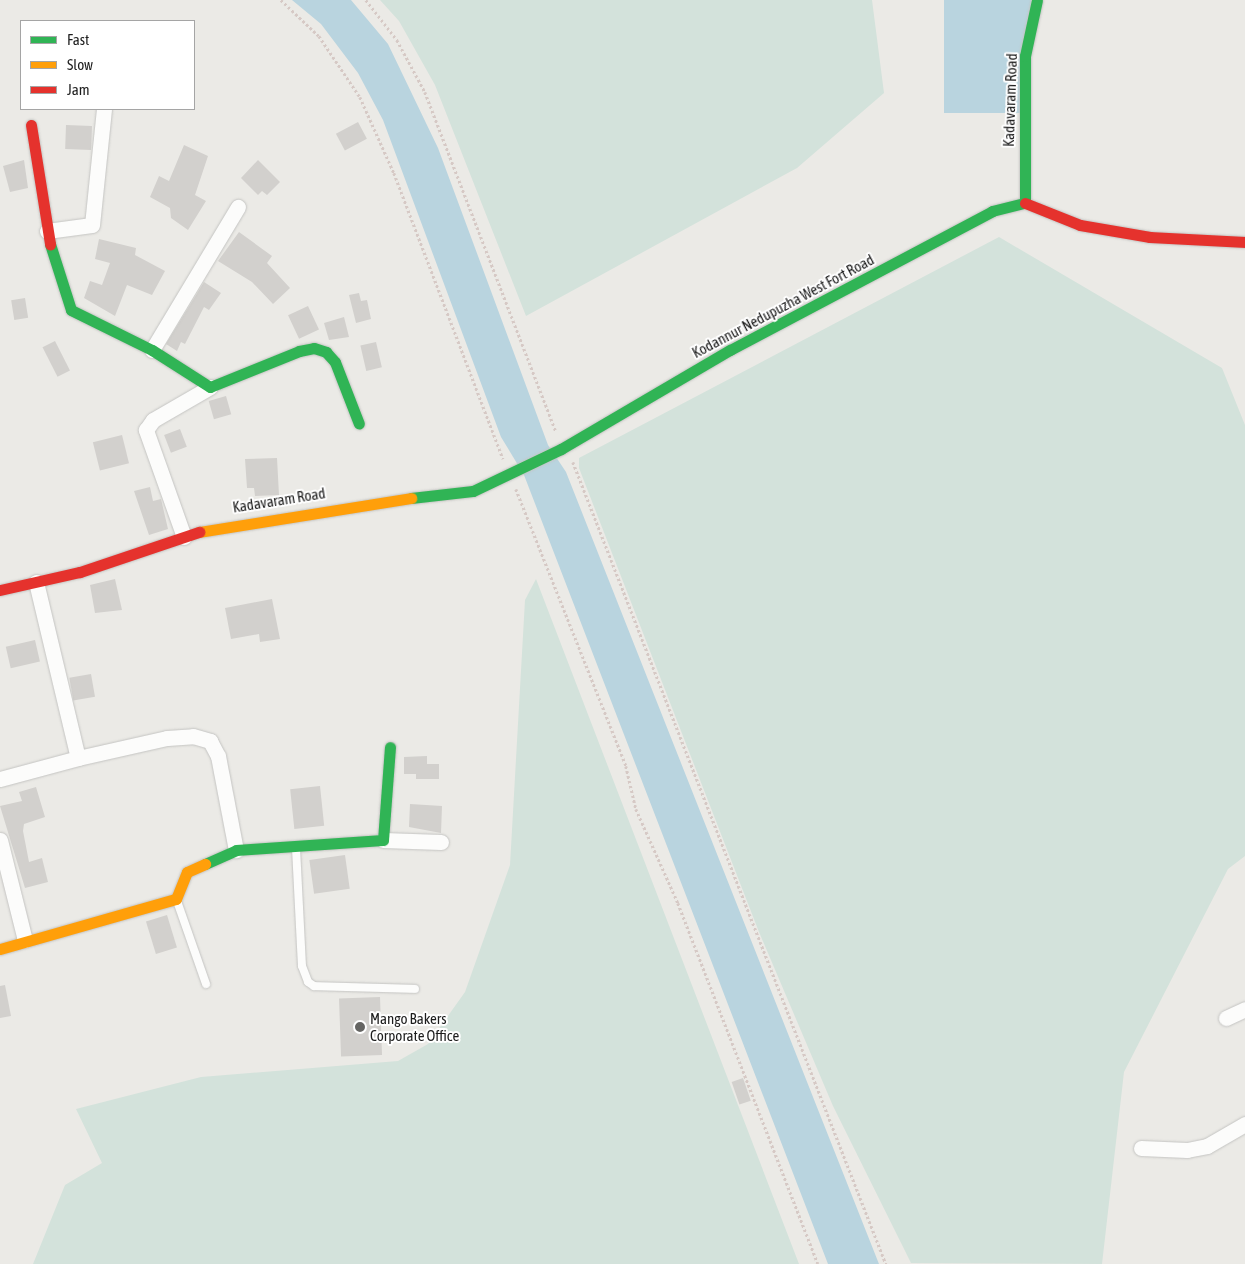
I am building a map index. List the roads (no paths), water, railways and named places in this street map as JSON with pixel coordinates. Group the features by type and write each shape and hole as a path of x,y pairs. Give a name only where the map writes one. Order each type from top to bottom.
{"main road":[{"name":"Kadavaram Road","path":"1025,203 1022,126 1026,56 1037,0"},
{"path":"31,125 47,231 63,296 71,310 152,350 210,386 314,348 335,362 358,424"},
{"path":"1025,203 1080,225 1150,237 1245,242"},
{"name":"Kodannur Nedupuzha West Fort Road","path":"564,447 730,350 992,211 1025,203"},
{"name":"Kadavaram Road","path":"0,590 80,572 216,526 344,505 473,491 564,447"},
{"path":"0,949 25,940 176,899 187,872 236,850 383,840 390,747"}],"street":[{"path":"47,231 92,225 104,110"},
{"path":"152,350 238,207"},
{"path":"184,537 146,430 153,420 210,386"},
{"path":"36,582 78,758"},
{"path":"0,779 78,758 167,738 193,736 210,742 218,756 236,850"},
{"path":"0,840 25,940"},
{"path":"383,840 441,842"},
{"path":"1226,1018 1245,1010"},
{"path":"1141,1148 1201,1147 1245,1124"}],"lane":[{"path":"296,846 302,966 308,982 314,986 415,989"},
{"path":"176,899 206,984"}],"water":[{"path":"292,0 351,0 388,44 438,148 548,445 566,472 879,1264 828,1264 524,475 501,437 383,120 358,73 321,24"},
{"path":"944,0 1031,0 1031,113 944,113"}],"place":[{"name":"Mango Bakers Corporate Office","path":"360,1027"}]}
